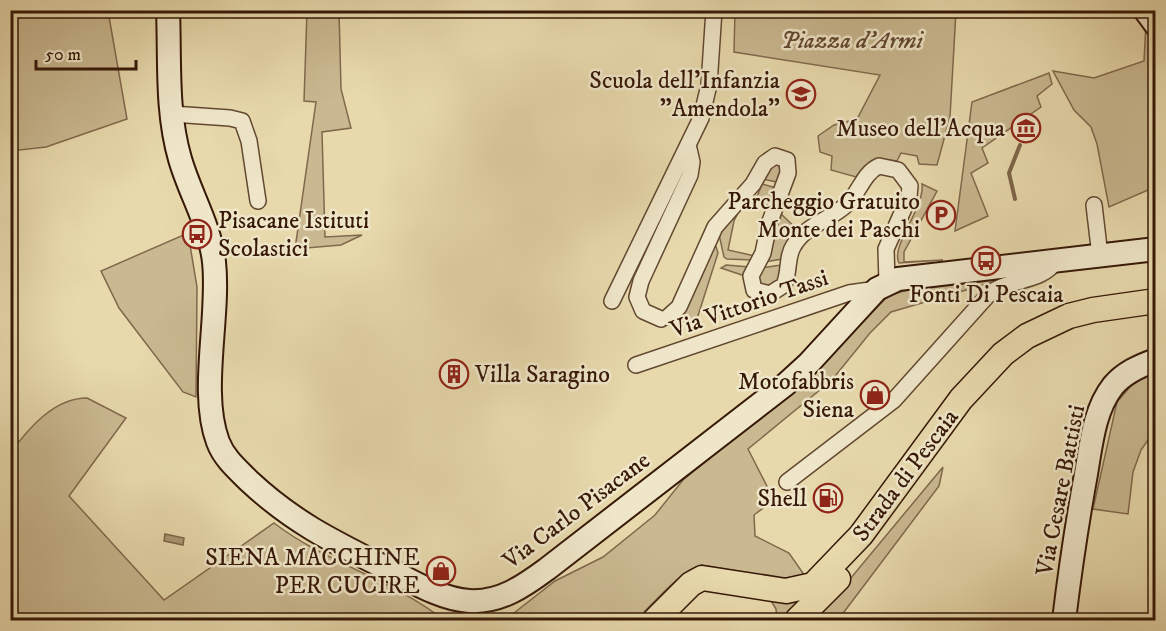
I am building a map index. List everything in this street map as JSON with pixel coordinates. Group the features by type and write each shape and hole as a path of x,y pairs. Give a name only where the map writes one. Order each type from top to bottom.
{"main road":[{"name":"Strada di Pescaia","path":"656,621 690,584 702,578 786,591 813,585 861,535 968,391 1003,354 1027,336 1070,316 1093,310 1155,301"},
{"name":"Strada di Pescaia","path":"797,621 870,542 978,397 1013,360 1037,343 1076,326 1155,312"}],"street":[{"name":"Via Carlo Pisacane","path":"168,10 172,114 180,159 207,229 214,259 212,417 222,452 274,504 300,524 422,586 453,598 478,601 498,598 522,587 548,569 794,377 882,286"},
{"path":"612,301 689,149 707,96 714,10"},
{"path":"1145,10 1155,25"},
{"path":"172,114 242,121 247,130 258,201"},
{"path":"689,149 692,162 690,175 641,281 637,297 643,311 664,318 679,308 715,227 753,184 765,163 774,156 784,158 789,170 769,224 763,253 751,276 754,290 770,294 786,283 789,254 795,242 814,225 849,203 869,172 879,166 898,170 910,186 909,197 886,249 882,286 898,279 1155,249"},
{"path":"1094,205 1100,255"},
{"path":"787,482 903,393 989,294 1001,286 1045,273 1056,261"},
{"name":"Via Vittorio Tassi","path":"636,365 849,293 882,286"},
{"name":"Via Cesare Battisti","path":"1064,621 1077,525 1100,411 1110,390 1120,379 1155,360"}],"green space":[{"path":"11,10 108,11 127,119 46,147 11,151"},
{"path":"307,11 339,11 341,89 351,128 322,132 325,237 362,235 341,245 295,249 316,102 304,101"},
{"name":"Piazza d'Armi","path":"735,11 956,11 950,117 937,165 919,164 917,156 901,153 897,161 884,159 869,163 856,177 831,170 832,156 820,152 818,136 834,125 857,119 880,75 734,52"},
{"path":"1146,23 1155,36 1155,187 1109,207 1097,144 1091,127 1074,110 1053,71 1094,78 1144,61"},
{"path":"1049,73 1052,84 1037,96 1041,107 982,148 988,163 971,173 988,216 955,231 972,102"},
{"path":"783,162 782,183 762,179 767,167"},
{"path":"762,184 780,189 774,203 757,197"},
{"path":"922,184 937,191 904,252 904,262 943,260 899,263 899,247 922,194"},
{"path":"744,201 734,221 728,250 755,256 753,260 727,259 724,257 718,230"},
{"path":"779,212 800,232 782,259 764,262"},
{"path":"188,233 197,287 196,397 183,392 119,308 101,271"},
{"path":"713,237 718,253 695,325 674,320"},
{"path":"726,265 749,267 745,276 721,268"},
{"path":"782,265 778,284 767,290 754,278 760,268"},
{"path":"1014,276 891,312 870,333 832,380 748,449 774,500 754,515 755,536 789,553 805,576 791,580 701,565 676,581 636,620 505,620 555,581 603,557 655,515 683,480 807,379 889,295 916,288"},
{"path":"1155,374 1155,430 1141,450 1133,472 1128,514 1093,509 1117,402 1135,381"},
{"path":"87,398 126,418 69,496 164,600 274,523 315,549 403,593 444,620 11,620 11,452 43,416 64,403"},
{"path":"943,467 939,486 838,620 816,620"},
{"path":"769,597 807,597 787,620 777,620 776,609"}],"shaded area":[{"path":"165,534 184,538 183,545 164,541"}],"waterway":[{"path":"1015,199 1009,173 1020,145"}],"place":[{"name":"Scuola dell'Infanzia \"Amendola\"","path":"801,94"},
{"name":"Museo dell'Acqua","path":"1026,128"},
{"name":"Parcheggio Gratuito Monte dei Paschi","path":"941,215"},
{"name":"Pisacane Istituti Scolastici","path":"197,234"},
{"name":"Fonti Di Pescaia","path":"986,261"},
{"name":"Villa Saragino","path":"454,374"},
{"name":"Motofabbris Siena","path":"875,395"},
{"name":"Shell","path":"828,498"},
{"name":"SIENA MACCHINE PER CUCIRE","path":"441,571"}]}
